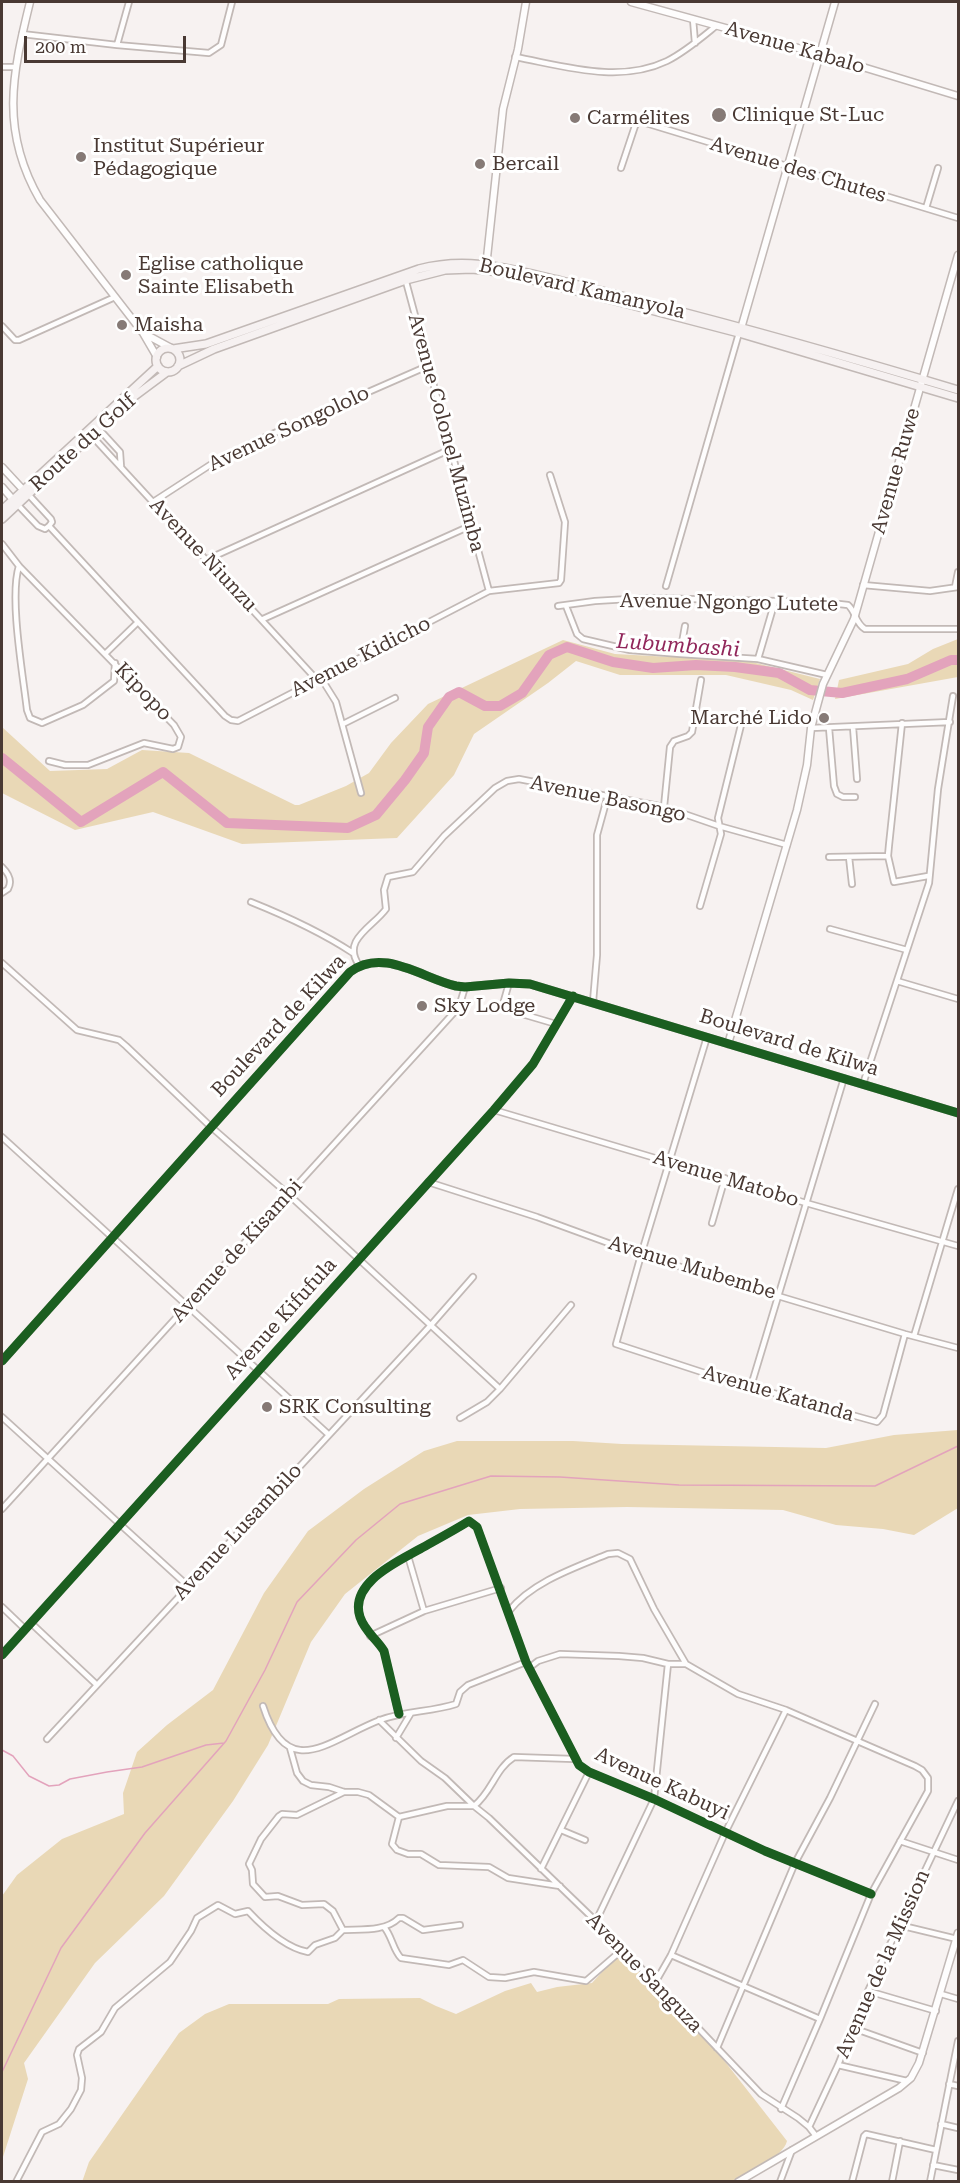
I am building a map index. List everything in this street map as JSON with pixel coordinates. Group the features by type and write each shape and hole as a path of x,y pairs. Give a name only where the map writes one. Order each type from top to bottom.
{"main road":[{"name":"Boulevard Kamanyola","path":"178,366 201,354 282,321 405,277 445,270 486,267 635,302 922,383 958,390"},
{"name":"Boulevard Kamanyola","path":"172,348 198,346 282,321"},
{"path":"172,348 179,355 178,366 174,370 168,372 158,366 157,357 163,349 172,348"},
{"path":"97,426 158,366"},
{"name":"Route du Golf","path":"2,519 25,492 89,433 168,372"},
{"name":"Boulevard Kamanyola","path":"922,383 958,398"},
{"path":"2,510 15,502"}],"street":[{"path":"30,2 10,95 11,121 23,172 40,200 143,333 157,357"},
{"path":"117,45 129,2"},
{"path":"22,34 209,53 221,45 232,2"},
{"path":"486,267 503,109 526,2"},
{"name":"Avenue Kabalo","path":"631,2 819,54 958,96"},
{"path":"666,586 835,2"},
{"path":"693,19 695,43"},
{"path":"515,57 616,73 664,62 695,43 716,26"},
{"path":"2,67 14,68"},
{"name":"Avenue des Chutes","path":"621,168 635,126 639,121 958,218"},
{"path":"926,208 938,168"},
{"name":"Avenue Ruwe","path":"811,728 823,684 855,615 958,255"},
{"name":"Avenue Colonel Muzimba","path":"405,277 489,591"},
{"path":"2,326 15,340 19,340 115,297"},
{"path":"143,333 172,348"},
{"name":"Avenue Songololo","path":"153,502 210,465 239,450 430,365"},
{"path":"97,426 120,452 121,467"},
{"name":"Avenue Niunzu","path":"89,433 319,679 336,702 361,793"},
{"path":"208,560 451,449"},
{"path":"2,466 51,519 49,526 45,529 39,528 2,487"},
{"path":"489,591 555,585 560,582 565,522 550,475"},
{"path":"49,526 138,622 106,653"},
{"path":"263,619 470,526"},
{"name":"Kipopo","path":"2,544 19,566 174,725 181,737 178,747 144,743 88,765 65,765 49,761"},
{"path":"19,566 15,585 16,610 27,710 30,718 42,723 83,705 114,681 115,663"},
{"path":"863,585 930,591 957,587 958,572"},
{"name":"Avenue Kidicho","path":"138,622 225,716 233,721 241,720 489,591"},
{"name":"Avenue Ngongo Lutete","path":"558,606 646,598 845,604 851,608 861,627 871,630 958,629"},
{"path":"758,659 775,601"},
{"path":"566,606 577,634 582,639 630,650 758,659 827,675"},
{"path":"680,654 686,626"},
{"path":"664,807 670,747 674,741 692,732 701,680"},
{"path":"863,1084 929,883 938,789 953,696"},
{"path":"343,724 395,698"},
{"path":"700,906 720,834 718,818 744,713"},
{"path":"728,1044 787,845 807,765 811,728 950,722"},
{"path":"902,723 888,856 894,882 928,876"},
{"path":"853,727 857,779"},
{"path":"829,728 834,786 837,794 843,797 855,797"},
{"name":"Avenue Basongo","path":"353,953 356,941 386,909 384,890 388,878 413,872 444,836 495,788 507,781 519,779 664,807 719,826 787,845"},
{"path":"593,1002 597,955 597,835 608,795"},
{"path":"829,857 888,856"},
{"path":"849,857 852,884"},
{"path":"2,867 11,881 8,889 2,893"},
{"path":"250,902 278,912 324,935 353,953 359,965"},
{"path":"830,929 907,951"},
{"name":"Boulevard de Kilwa","path":"2,1361 210,1126 350,972 359,965 383,961 447,984 465,987 509,982 530,984 958,1113"},
{"path":"2,963 80,1031 123,1043 210,1126 288,1194 358,1261 500,1389"},
{"path":"897,981 958,999"},
{"path":"509,982 504,1008 556,1024"},
{"name":"Avenue de Kisambi","path":"2,1509 459,1007 465,987"},
{"name":"Avenue Kifufula","path":"2,1655 494,1110 526,1073 573,996"},
{"path":"640,1255 707,1037"},
{"path":"751,1386 844,1078"},
{"name":"Avenue Matobo","path":"494,1110 958,1246"},
{"path":"2,1137 328,1434"},
{"path":"712,1223 725,1178"},
{"name":"Avenue Mubembe","path":"428,1182 537,1217 640,1255 958,1348"},
{"path":"914,1336 944,1243 958,1188"},
{"name":"Avenue Katanda","path":"640,1255 616,1344 654,1358 877,1422 883,1415 905,1334"},
{"name":"Avenue Lusambilo","path":"47,1739 473,1277"},
{"path":"460,1418 487,1402 500,1389 572,1305"},
{"path":"2,1418 188,1587"},
{"name":"Avenue Kabuyi","path":"408,1556 469,1521 477,1527 526,1662 579,1765 589,1772 654,1799 725,1833 871,1894"},
{"path":"508,1611 520,1597 549,1581 608,1554 618,1553 630,1559 654,1609 686,1664 732,1691 786,1710 920,1768 928,1778 930,1787 871,1894 781,2109"},
{"path":"399,1714 384,1651 380,1644 370,1636 360,1616 358,1605 362,1594 382,1571 408,1556 424,1611"},
{"path":"370,1636 424,1611 501,1588"},
{"path":"2,1607 25,1629"},
{"path":"31,1623 97,1685"},
{"path":"529,1668 560,1654 644,1658 668,1665 686,1664"},
{"path":"263,1706 276,1737 290,1748 310,1750 323,1747 379,1720 399,1714 456,1704 462,1689 526,1662"},
{"path":"596,1921 654,1799 668,1665"},
{"path":"717,2048 795,1863 830,1798 875,1704"},
{"path":"655,1983 671,1955 725,1833 786,1710"},
{"path":"396,1738 411,1713"},
{"name":"Avenue Sanguza","path":"379,1720 421,1761 445,1778 489,1818 596,1921 761,2094 809,2127 816,2136"},
{"path":"290,1748 297,1773 303,1781 310,1785 369,1795 399,1817 447,1806 474,1806 485,1796 502,1767 514,1756 574,1758"},
{"path":"541,1869 589,1772"},
{"path":"343,1930 333,1911 324,1904 302,1905 278,1896 265,1897 253,1884 249,1864 261,1839 279,1816 282,1814 297,1815 345,1792"},
{"name":"Avenue de la Mission","path":"809,2127 838,2065 868,1991 958,1801"},
{"path":"399,1817 392,1844 397,1850 408,1854 421,1854 439,1865 489,1867 508,1878 560,1886"},
{"path":"561,1830 585,1840"},
{"path":"900,1841 958,1860"},
{"path":"16,2181 42,2132 59,2124 81,2090 82,2078 77,2055 79,2049 101,2032 115,2008 170,1962 200,1915 218,1905 232,1913 248,1911 255,1920 278,1937 308,1952 315,1945 335,1938 343,1930 384,1927 392,1925 401,1918 423,1930 460,1925"},
{"path":"738,2181 907,2082 915,2073 958,1936 899,1925"},
{"path":"384,1927 391,1936 397,1954 401,1958 449,1965 465,1960 485,1976 494,1978 534,1972 586,1981 623,1949"},
{"path":"671,1955 820,2019"},
{"path":"868,1991 936,2012"},
{"path":"941,1994 958,1999"},
{"path":"853,2028 922,2053"},
{"path":"930,2181 958,2045"},
{"path":"838,2065 907,2082"},
{"path":"949,2084 958,2086"},
{"path":"941,2124 958,2128"},
{"path":"852,2181 865,2135 936,2150"},
{"path":"892,2181 900,2141"},
{"path":"780,2181 792,2150"},
{"path":"933,2165 958,2170"}],"shaded area":[{"path":"958,639 958,677 835,699 839,680 908,664 933,649"},
{"path":"563,640 615,654 671,657 724,655 820,679 813,700 791,690 726,675 620,675 576,661 474,734 454,775 397,838 242,844 153,812 75,830 2,793 2,727 50,771 107,769 142,750 189,753 299,805 346,786 369,773 391,743 428,704"},
{"path":"958,1430 958,1508 914,1535 883,1529 836,1525 783,1510 627,1507 520,1509 468,1515 418,1536 345,1594 311,1642 268,1745 233,1801 164,1896 95,1963 24,2063 28,2079 2,2160 2,1896 17,1875 62,1839 124,1814 123,1793 137,1752 167,1725 213,1690 264,1593 308,1531 364,1489 424,1451 457,1441 573,1441 826,1448 894,1435"},
{"path":"623,1949 705,2036 787,2141 772,2159 732,2181 82,2182 89,2162 179,2033 205,2014 229,2004 328,2004 339,1999 420,1998 456,2014 505,1991 531,1983 537,1992 592,1983"}],"waterway":[{"name":"Lubumbashi","path":"2,758 81,822 163,772 227,823 348,828 376,815 405,780 424,753 428,727 449,697 459,692 485,706 500,706 522,693 549,655 567,647 613,662 653,668 696,665 779,673 810,690 842,693 907,679 951,660 958,660"},
{"path":"2,2072 61,1948 145,1833 226,1741 265,1670 297,1602 356,1540 400,1504 491,1476 560,1477 679,1485 875,1486 958,1446"},
{"path":"2,1750 13,1756 29,1776 49,1786 59,1785 70,1779 142,1767 206,1745 224,1743"}],"cycle path":[{"path":"2,1361 350,972 363,965 389,963 456,986 530,984 958,1113"},
{"path":"2,1655 494,1110 533,1064 573,996"},
{"path":"399,1714 384,1651 365,1627 358,1605 368,1584 377,1575 469,1521 477,1527 526,1662 579,1765 589,1772 654,1799 765,1851 871,1894"}],"place":[{"name":"Clinique St-Luc","path":"719,115"},
{"name":"Carmélites","path":"575,118"},
{"name":"Institut Supérieur Pédagogique","path":"81,157"},
{"name":"Bercail","path":"480,164"},
{"name":"Eglise catholique Sainte Elisabeth","path":"126,275"},
{"name":"Maisha","path":"122,325"},
{"name":"Marché Lido","path":"824,718"},
{"name":"Sky Lodge","path":"422,1006"},
{"name":"SRK Consulting","path":"267,1407"}]}
